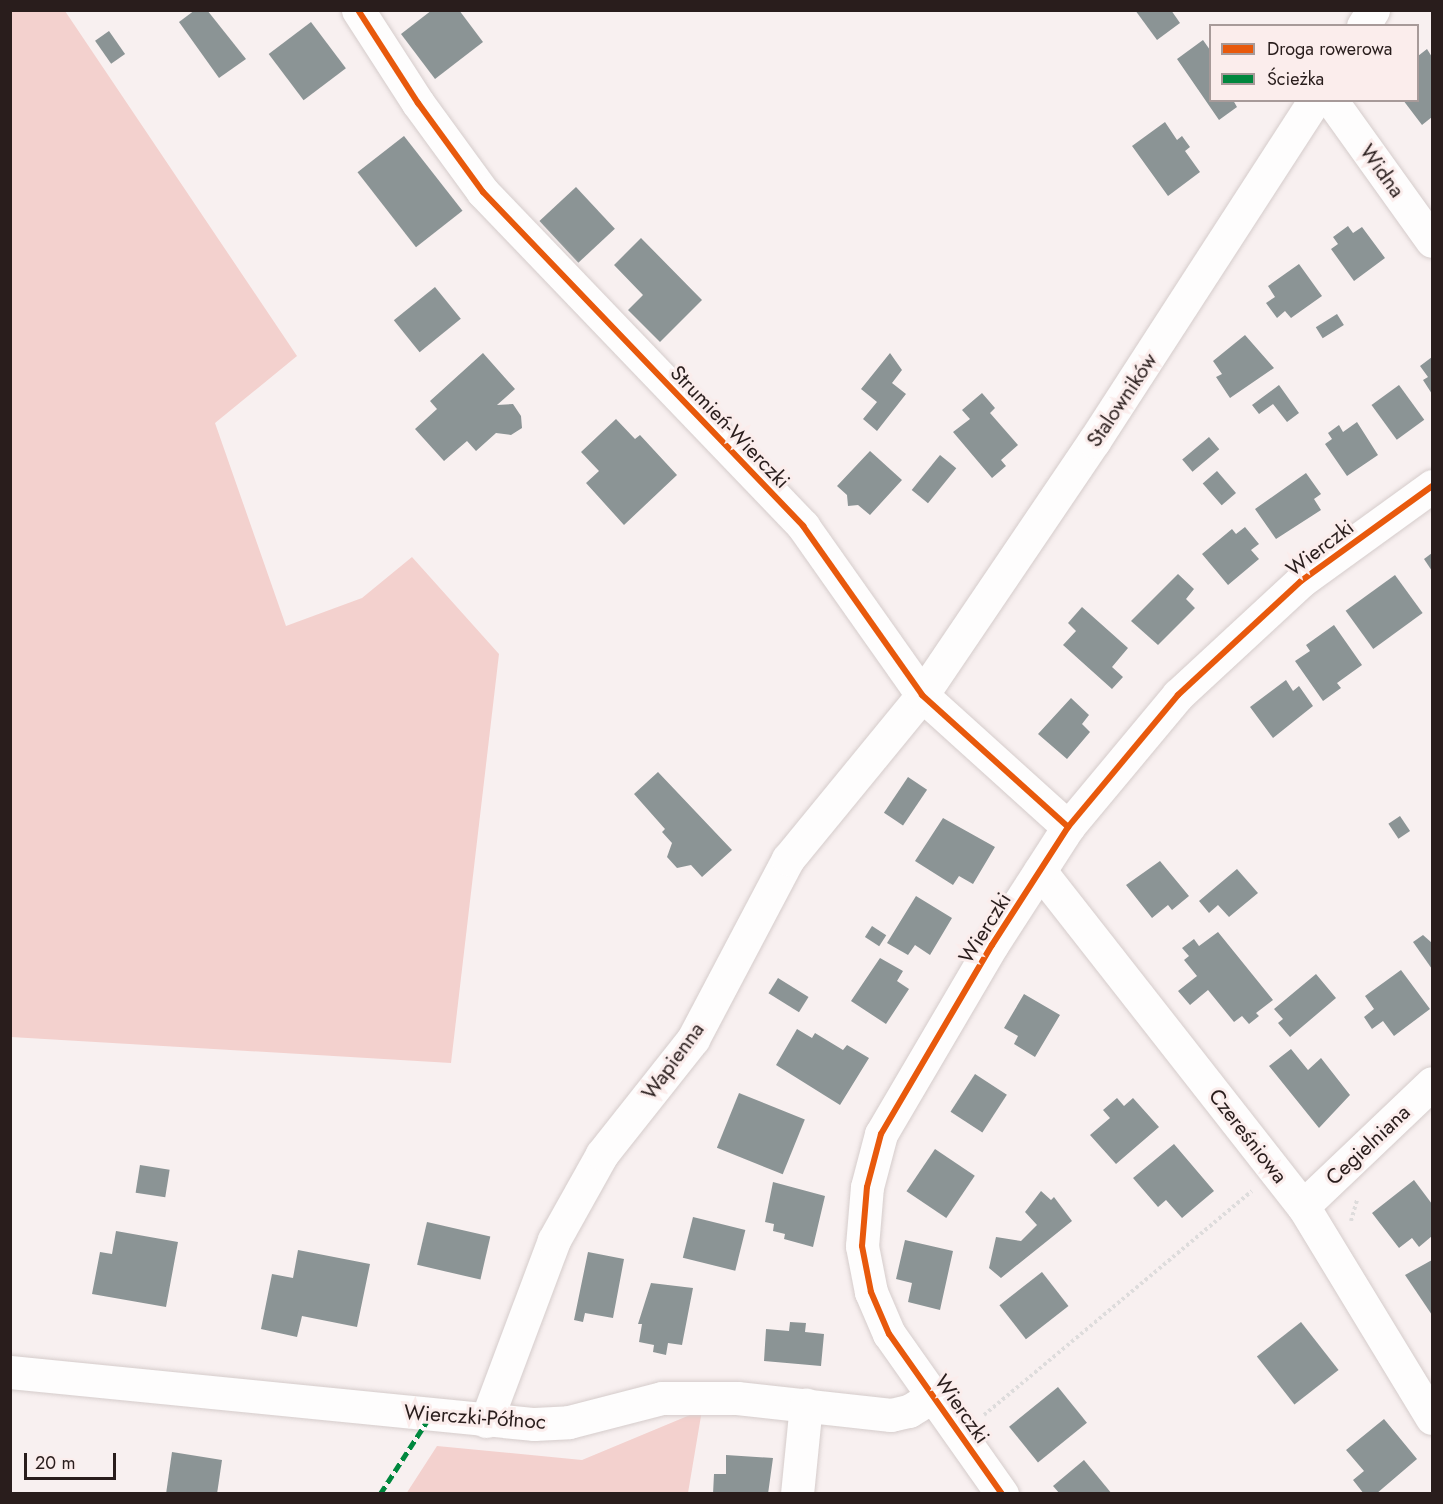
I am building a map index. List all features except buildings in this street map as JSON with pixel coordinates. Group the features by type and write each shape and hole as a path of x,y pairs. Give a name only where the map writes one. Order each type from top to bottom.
{"street":[{"name":"Strumień-Wierczki","path":"358,10 418,103 483,192 803,526 922,695 1068,827"},
{"path":"1364,24 1373,10"},
{"name":"Stalowników","path":"922,695 1101,432 1314,102"},
{"name":"Widna","path":"1332,102 1432,241"},
{"name":"Wierczki","path":"1002,1494 889,1334 871,1292 862,1246 867,1187 881,1134 1068,827 1178,695 1301,580 1432,486"},
{"name":"Wapienna","path":"486,1421 554,1240 602,1154 693,1039 788,860 922,695"},
{"name":"Czereśniowa","path":"1040,871 1303,1206 1432,1418"},
{"name":"Cegielniana","path":"1303,1206 1432,1083"},
{"name":"Wierczki-Północ","path":"10,1372 486,1421 569,1422 662,1398 692,1396 806,1404 891,1415 909,1412 933,1396"},
{"path":"797,1494 806,1404"}],"path":[{"path":"976,1421 1262,1183"}],"shaded area":[{"path":"10,11 65,11 297,356 215,423 286,626 362,598 412,557 499,654 451,1063 11,1037"},
{"path":"702,1410 688,1493 406,1494 437,1446 582,1460"}],"marked path":[{"path":"380,1494 431,1415"}],"cycle path":[{"path":"358,10 418,103 483,192 803,526 922,695 1068,827"},
{"path":"1002,1494 889,1334 871,1292 862,1246 867,1187 881,1134 992,945 1068,827 1178,695 1301,581 1432,486"}]}
